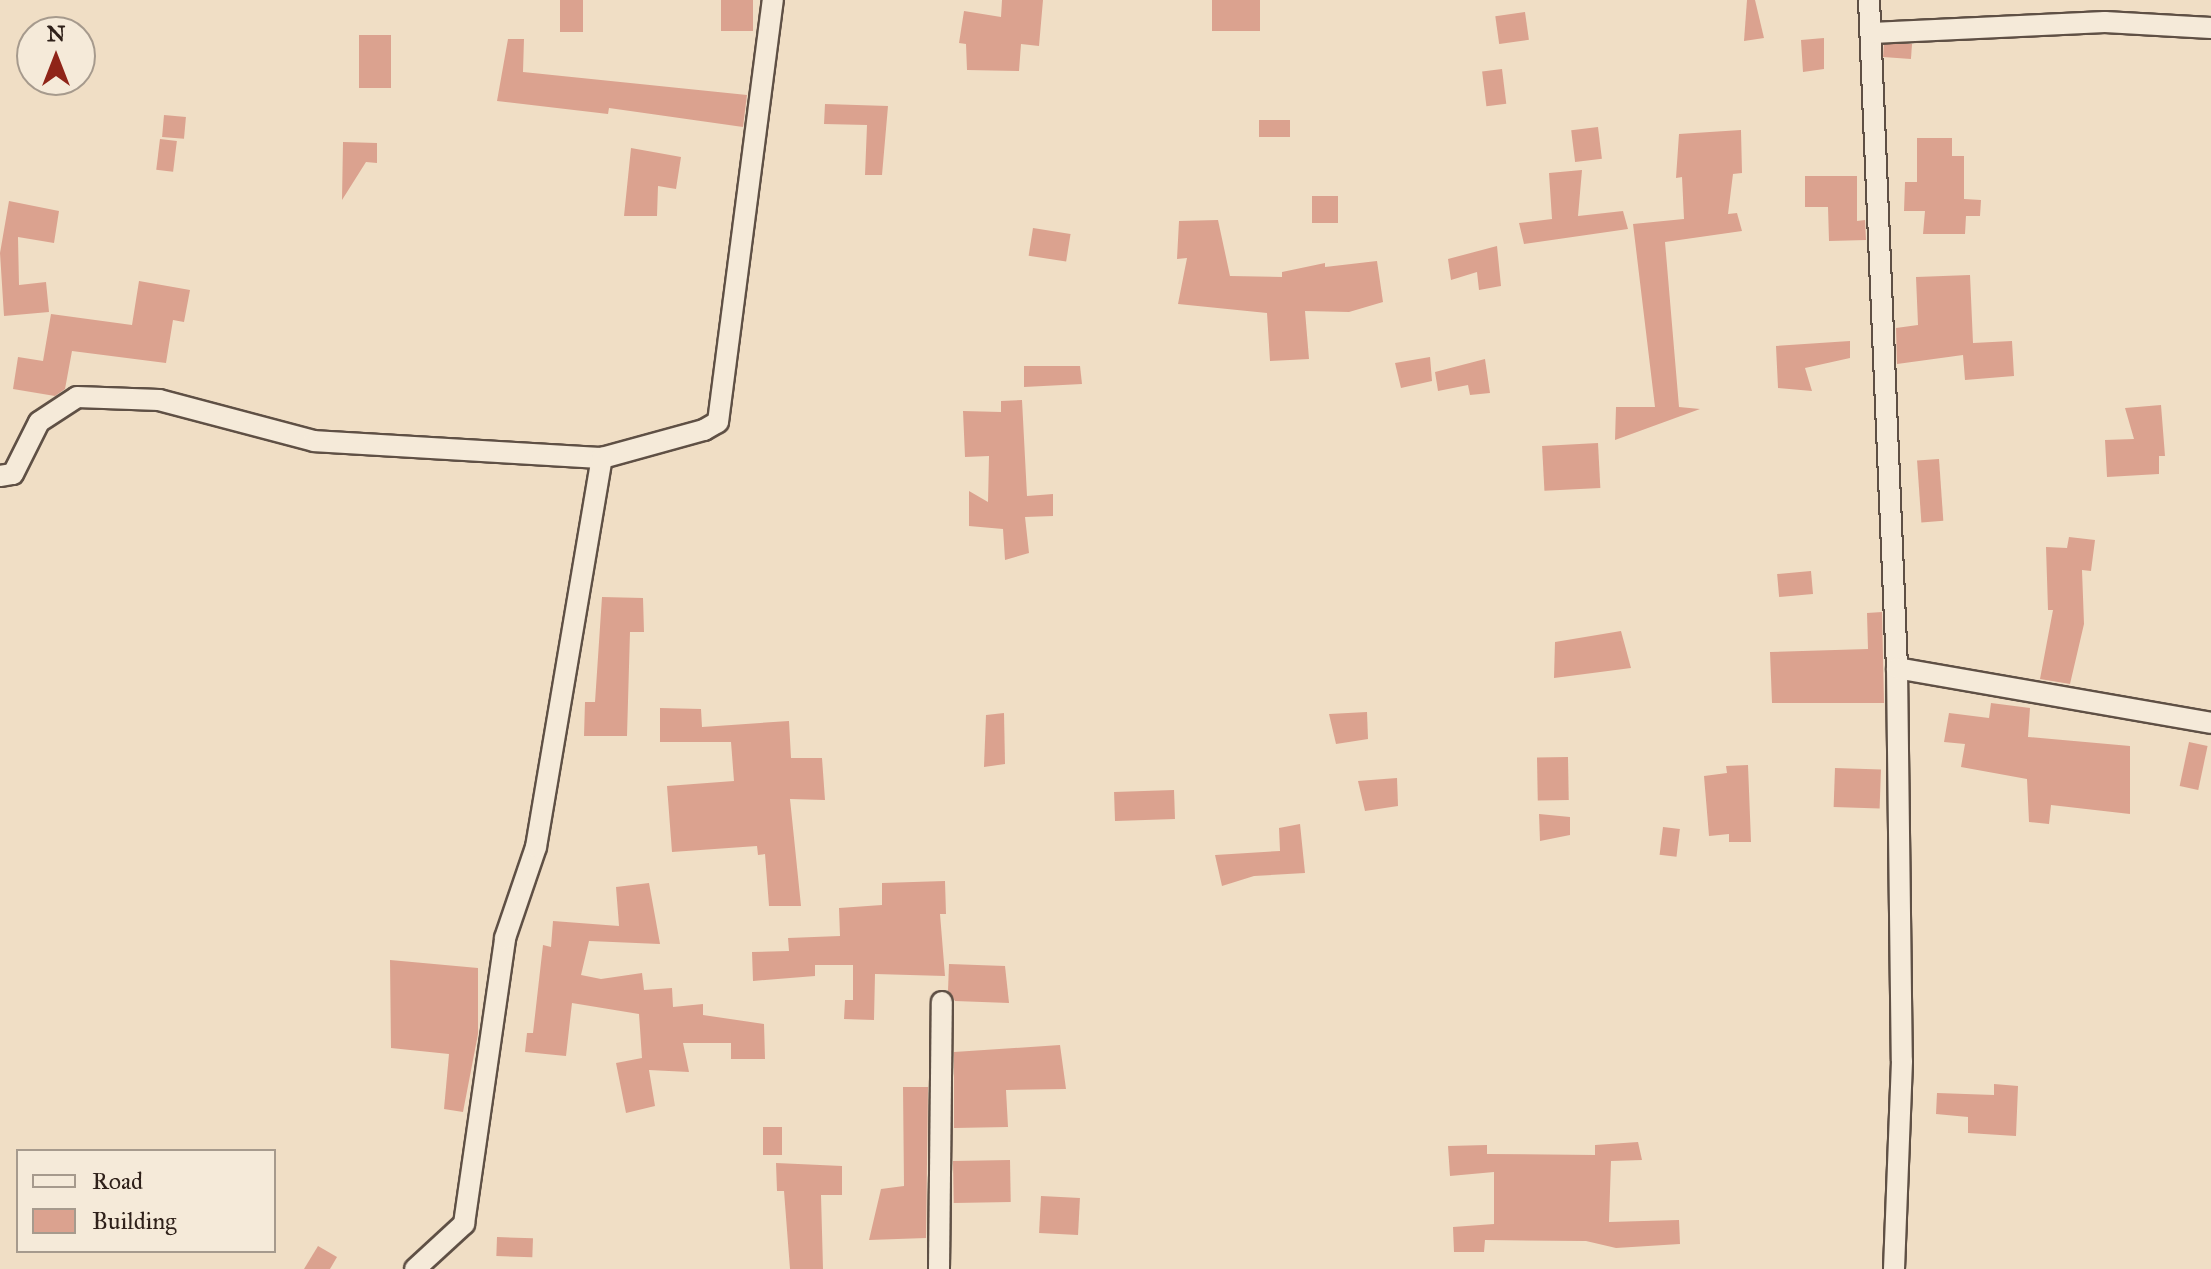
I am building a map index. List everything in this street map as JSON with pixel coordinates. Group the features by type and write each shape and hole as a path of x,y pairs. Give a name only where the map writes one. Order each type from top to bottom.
{"street":[{"path":"0,476 13,474 39,422 77,397 159,400 314,441 602,458 718,422 773,0"},
{"path":"1869,0 1897,668 1902,1061 1894,1269"},
{"path":"1872,33 2105,22 2211,28"},
{"path":"415,1269 464,1224 505,938 536,847 602,458"},
{"path":"1897,668 2211,723"},
{"path":"939,1269 942,1002"}],"building":[{"path":"560,0 583,0 583,32 560,32"},
{"path":"721,0 753,0 753,31 721,31"},
{"path":"1002,0 1043,0 1039,46 1021,44 1019,71 967,70 966,44 959,43 964,11 1001,17"},
{"path":"1212,0 1260,0 1260,31 1212,31"},
{"path":"1747,0 1755,0 1764,38 1744,41"},
{"path":"1525,12 1529,40 1499,44 1495,16"},
{"path":"359,35 391,35 391,88 359,88"},
{"path":"1824,38 1824,69 1803,72 1801,40"},
{"path":"508,39 524,39 523,72 747,95 743,127 609,108 608,114 497,101"},
{"path":"1884,42 1912,44 1911,59 1883,57"},
{"path":"1502,69 1506,104 1486,106 1482,71"},
{"path":"825,104 888,106 882,175 865,175 867,125 824,124"},
{"path":"164,115 186,117 184,139 162,137"},
{"path":"1259,120 1290,120 1290,137 1259,137"},
{"path":"1598,127 1602,159 1575,162 1571,130"},
{"path":"1741,130 1742,173 1733,174 1728,214 1737,213 1742,231 1665,242 1679,407 1700,409 1615,440 1616,407 1655,407 1633,224 1684,219 1682,177 1676,178 1679,134"},
{"path":"1917,138 1952,138 1952,156 1964,156 1964,199 1981,200 1980,216 1966,216 1965,234 1923,234 1925,211 1904,211 1905,182 1917,182"},
{"path":"160,139 177,141 173,172 156,170"},
{"path":"343,142 377,143 377,163 366,162 342,200"},
{"path":"631,148 681,157 676,189 658,186 657,216 624,216"},
{"path":"1582,170 1578,216 1623,211 1628,229 1524,244 1519,223 1552,219 1549,173"},
{"path":"1805,176 1857,176 1857,221 1865,220 1866,240 1829,241 1828,207 1805,207"},
{"path":"1312,196 1338,196 1338,223 1312,223"},
{"path":"9,201 59,211 54,243 18,237 19,285 46,282 49,312 4,316 0,253"},
{"path":"1218,220 1230,276 1282,277 1282,272 1325,263 1325,267 1377,261 1383,302 1349,312 1305,311 1309,359 1270,361 1267,313 1178,304 1187,258 1177,259 1179,221"},
{"path":"1033,228 1071,234 1066,262 1029,256"},
{"path":"1497,246 1501,286 1479,290 1477,272 1451,280 1448,259"},
{"path":"1970,275 1973,343 2012,341 2014,376 1965,380 1963,355 1897,364 1896,328 1918,325 1916,277"},
{"path":"139,281 190,290 184,322 173,320 166,363 72,351 65,389 55,396 13,389 18,357 43,361 51,314 132,325"},
{"path":"1850,341 1850,358 1805,368 1812,391 1778,388 1776,346"},
{"path":"1430,357 1432,381 1401,388 1395,363"},
{"path":"1485,359 1490,393 1470,395 1468,385 1438,391 1435,372"},
{"path":"1024,366 1080,366 1082,384 1024,387"},
{"path":"1022,400 1027,496 1053,494 1053,516 1025,517 1029,553 1005,560 1003,529 969,526 969,491 988,502 989,456 965,457 963,411 1001,412 1001,401"},
{"path":"2161,405 2165,456 2159,456 2159,474 2107,477 2105,440 2134,439 2125,408"},
{"path":"1598,443 1600,488 1544,491 1542,446"},
{"path":"1939,459 1943,521 1921,522 1917,461"},
{"path":"2069,537 2095,540 2091,571 2082,570 2084,624 2070,684 2040,679 2053,610 2048,610 2046,547 2067,548"},
{"path":"1811,571 1813,594 1779,597 1777,574"},
{"path":"602,597 643,598 644,632 630,632 627,736 584,736 585,702 595,702"},
{"path":"1882,612 1884,703 1772,703 1770,652 1868,649 1867,613"},
{"path":"1621,631 1631,668 1554,678 1555,642"},
{"path":"1991,703 2030,708 2028,737 2130,746 2130,814 2051,805 2049,824 2029,822 2027,779 1961,767 1965,744 1944,742 1949,713 1989,718"},
{"path":"660,708 701,709 702,727 789,721 791,758 822,758 825,800 790,799 801,906 769,906 765,854 758,855 757,846 672,852 667,786 734,781 731,742 660,742"},
{"path":"1367,712 1368,739 1336,744 1329,714"},
{"path":"1004,713 1005,764 984,767 986,715"},
{"path":"2189,742 2208,746 2198,790 2180,786"},
{"path":"1568,757 1569,800 1538,801 1537,758"},
{"path":"1748,765 1751,842 1729,842 1729,834 1709,836 1704,776 1727,773 1726,766"},
{"path":"1835,768 1881,770 1880,809 1834,807"},
{"path":"1397,778 1398,806 1365,811 1358,781"},
{"path":"1174,790 1175,819 1115,821 1114,792"},
{"path":"1539,814 1570,817 1570,835 1540,841"},
{"path":"1300,824 1305,873 1254,876 1222,886 1215,855 1280,851 1279,828"},
{"path":"1663,827 1680,829 1676,857 1660,855"},
{"path":"945,881 946,914 940,914 945,976 875,974 874,1020 844,1019 845,1000 853,1000 853,965 815,965 815,976 753,981 752,952 789,951 788,938 840,936 839,908 882,905 882,883"},
{"path":"649,883 660,944 589,941 581,975 601,979 642,973 644,990 672,988 673,1007 703,1004 703,1015 764,1024 765,1059 731,1059 731,1043 683,1043 689,1072 649,1070 655,1106 626,1113 616,1063 642,1058 639,1014 572,1003 566,1056 525,1052 527,1033 533,1033 543,945 551,947 553,921 619,926 616,887"},
{"path":"390,960 478,968 478,1034 463,1112 444,1109 449,1054 391,1048"},
{"path":"949,964 1005,966 1009,1003 955,1001 948,991"},
{"path":"1060,1045 1066,1089 1006,1090 1008,1127 954,1128 954,1052"},
{"path":"1994,1084 2018,1086 2016,1136 1968,1133 1968,1117 1936,1114 1937,1093 1994,1095"},
{"path":"903,1087 928,1087 926,1238 869,1240 881,1189 904,1186"},
{"path":"763,1127 782,1127 782,1155 763,1155"},
{"path":"1638,1142 1642,1160 1611,1161 1609,1222 1679,1220 1680,1244 1616,1248 1586,1241 1485,1240 1484,1252 1454,1252 1453,1227 1494,1224 1494,1172 1450,1176 1448,1146 1487,1145 1487,1154 1595,1155 1595,1145"},
{"path":"1010,1160 1011,1202 954,1203 953,1161"},
{"path":"776,1163 842,1166 842,1195 821,1195 823,1269 790,1269 784,1191 777,1191"},
{"path":"1041,1196 1080,1198 1078,1235 1039,1233"},
{"path":"497,1237 533,1238 532,1257 496,1256"},
{"path":"318,1246 337,1257 330,1269 304,1269"}]}
